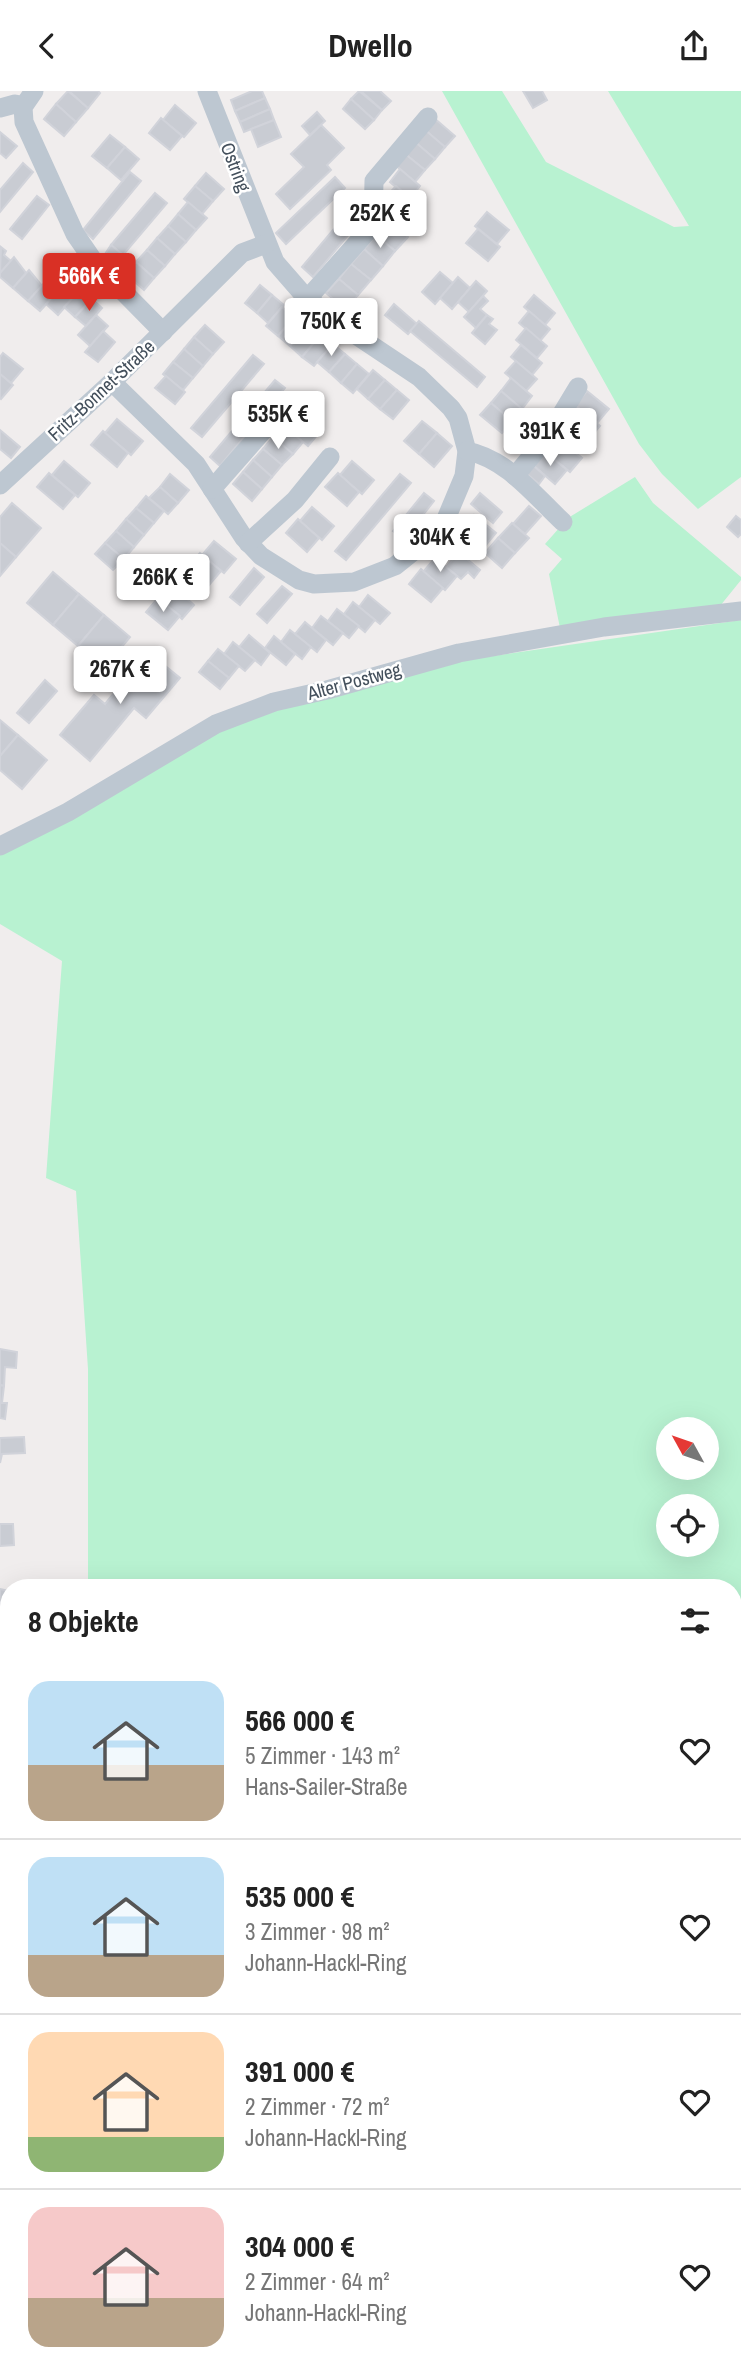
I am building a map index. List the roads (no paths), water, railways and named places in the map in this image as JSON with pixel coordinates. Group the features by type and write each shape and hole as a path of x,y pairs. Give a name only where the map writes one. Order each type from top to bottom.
{"street":[{"name":"Ostring","path":"206,91 275,262 308,298 332,319 419,377 439,394 458,418 467,451"},
{"path":"0,108 29,99"},
{"path":"29,99 24,121 75,234 95,264 163,332"},
{"path":"308,298 373,225 374,181 428,117"},
{"name":"Fritz-Bonnet-Straße","path":"0,485 112,382 242,253 266,244"},
{"path":"112,382 196,464 248,543 281,571 306,582 354,582 377,574 411,555 446,519 464,476 467,451 494,460 515,476 563,522"},
{"path":"515,476 549,435 578,387"},
{"path":"212,489 276,416"},
{"path":"248,543 295,500 330,457"},
{"name":"Alter Postweg","path":"0,846 68,811 216,724 274,702 459,653 604,627 741,611"}]}
